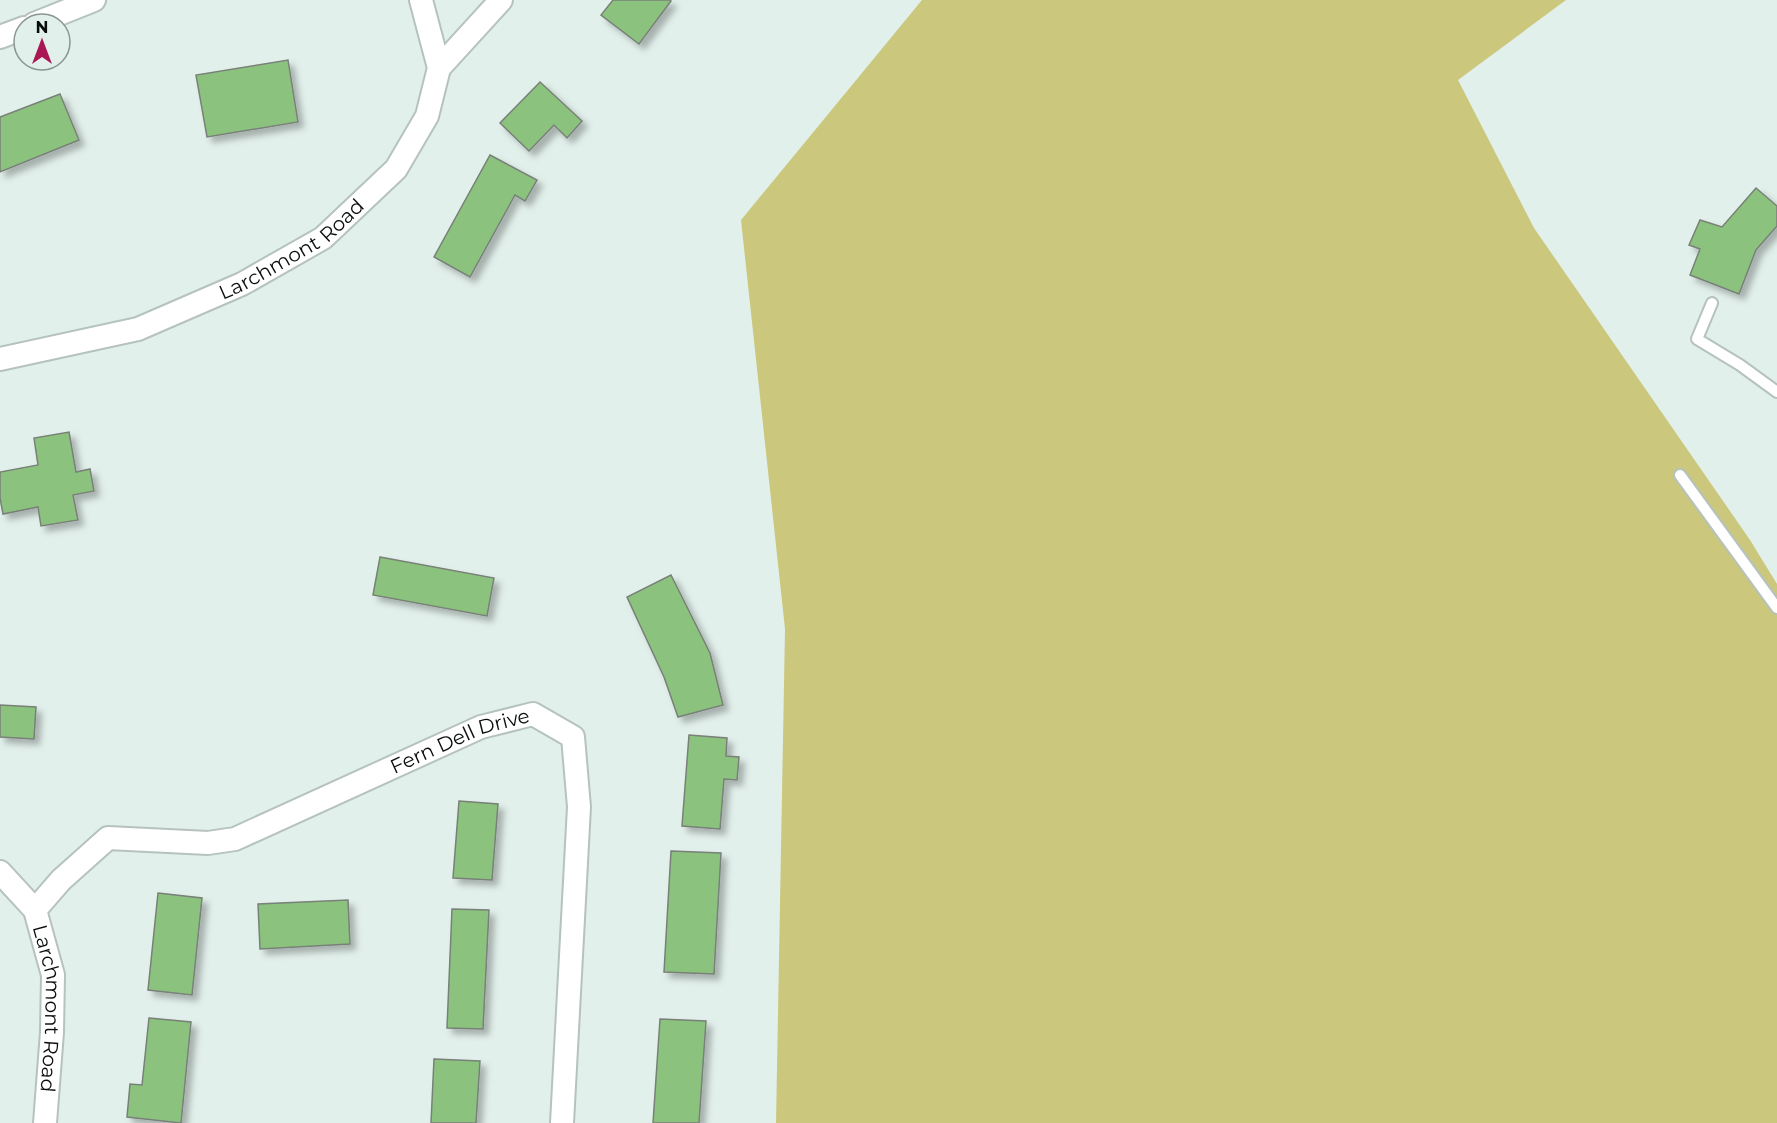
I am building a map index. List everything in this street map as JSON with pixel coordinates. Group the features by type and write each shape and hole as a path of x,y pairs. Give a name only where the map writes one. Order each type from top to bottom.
{"street":[{"path":"64,12 94,0"},
{"name":"Larchmont Road","path":"0,359 138,329 242,284 323,238 396,170 427,116 439,68 421,0"},
{"path":"439,68 501,0"},
{"name":"Fern Dell Drive","path":"35,909 61,880 108,838 208,843 235,839 482,727 533,714 573,738 579,807 562,1123"},
{"name":"Larchmont Road","path":"0,872 35,909 53,975 52,1032 45,1123"}],"lane":[{"path":"1712,303 1697,339 1740,365 1777,392"},
{"path":"1680,475 1777,608"}],"shaded area":[{"path":"922,0 1566,0 1458,80 1534,228 1750,540 1777,584 1777,1123 776,1123 785,629 741,220"}],"building":[{"path":"613,0 671,1 639,44 601,15"},
{"path":"288,60 298,122 207,137 196,75"},
{"path":"540,82 582,121 567,138 554,125 529,151 500,123"},
{"path":"60,94 79,140 0,172 0,117"},
{"path":"490,155 537,180 525,201 515,195 470,277 434,257"},
{"path":"1756,188 1777,206 1777,226 1756,250 1739,294 1690,275 1700,249 1689,245 1700,220 1722,227"},
{"path":"69,432 76,472 90,469 94,491 73,495 78,520 41,526 38,507 3,514 0,498 0,472 38,465 34,438"},
{"path":"380,557 494,578 487,616 373,595"},
{"path":"671,575 710,653 723,705 678,717 664,677 627,597"},
{"path":"0,705 36,707 34,739 0,737"},
{"path":"689,735 727,738 726,756 739,757 737,780 724,779 720,829 682,826"},
{"path":"459,801 498,804 492,880 453,878"},
{"path":"671,851 721,853 714,974 664,972"},
{"path":"158,893 202,898 192,995 148,990"},
{"path":"348,900 350,944 260,949 258,904"},
{"path":"452,909 489,910 483,1029 447,1028"},
{"path":"149,1018 191,1022 181,1123 127,1117 130,1084 142,1085"},
{"path":"660,1019 706,1021 699,1123 653,1123"},
{"path":"434,1059 480,1061 476,1123 431,1123"}]}
